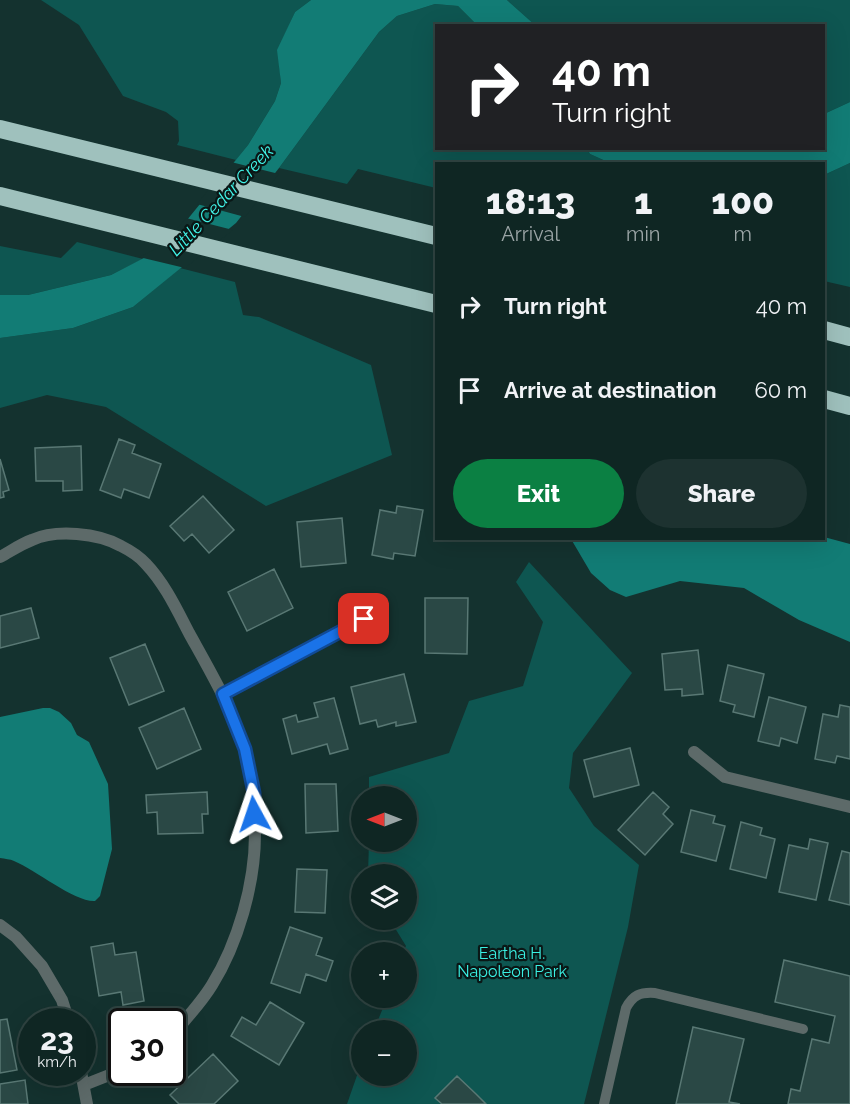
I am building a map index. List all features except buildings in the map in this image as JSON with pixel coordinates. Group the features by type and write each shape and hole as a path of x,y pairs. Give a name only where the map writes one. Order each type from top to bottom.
{"highway":[{"path":"0,129 435,236"},
{"path":"0,196 435,304"},
{"path":"825,330 850,337"},
{"path":"825,399 850,406"}],"street":[{"path":"0,557 34,539 62,534 91,535 120,545 145,562 163,585 223,694 245,749 254,793 255,834 252,875 230,951 212,985 186,1020"},
{"path":"223,694 364,619"},
{"path":"694,752 725,777 850,807"},
{"path":"0,925 16,937 42,966 65,1008"},
{"path":"84,1086 87,1104"}],"lane":[{"path":"604,1104 626,1008 637,995 655,993 803,1029"}],"green space":[{"path":"41,0 311,0 295,12 278,50 281,83 275,101 236,160 177,145 179,141 178,121 166,112 123,96 79,25"},
{"path":"507,0 850,0 850,102 825,114 825,24 534,24"},
{"path":"435,4 458,6 476,24 435,24 435,150 588,150 590,154 608,162 435,162 435,188 358,169 347,184 279,168 379,32 397,16"},
{"path":"850,163 850,287 825,281 825,175"},
{"path":"77,242 143,259 111,275 28,295 0,295 0,246 61,258"},
{"path":"180,268 235,282 243,315 259,317 371,365 392,455 266,506 106,407 47,395 0,408 0,338 73,328 133,307"},
{"name":"Eartha H. Napoleon Park","path":"529,562 632,673 573,753 569,788 594,826 639,865 628,927 584,1104 347,1104 353,1086 417,1086 417,1020 378,1020 383,1008 417,1008 417,942 404,942 396,930 417,930 417,864 368,864 369,852 417,852 417,786 369,786 369,777 449,753 469,701 523,686 543,622 516,582"}],"water":[{"name":"Little Cedar Creek","path":"311,0 507,0 534,24 476,24 458,6 435,4 397,16 379,32 236,223 133,307 73,328 0,338 0,295 28,295 111,275 165,247 248,145 275,101 281,83 277,50 295,12"},
{"path":"850,102 850,163 825,175 825,162 608,162 590,154 588,150 825,150 825,114"},
{"path":"825,537 850,544 850,642 799,620 744,588 680,581 626,597 610,590 591,573 572,540 825,540"},
{"path":"43,708 59,712 71,723 77,735 89,742 108,784 112,849 100,896 95,901 77,896 12,860 0,858 0,717"}],"pier":[{"path":"231,162 279,174 245,217 197,204"},
{"path":"186,218 233,230 185,268 139,257 164,245"}],"route":[{"path":"254,814 254,793 245,749 223,694 364,619"}]}
